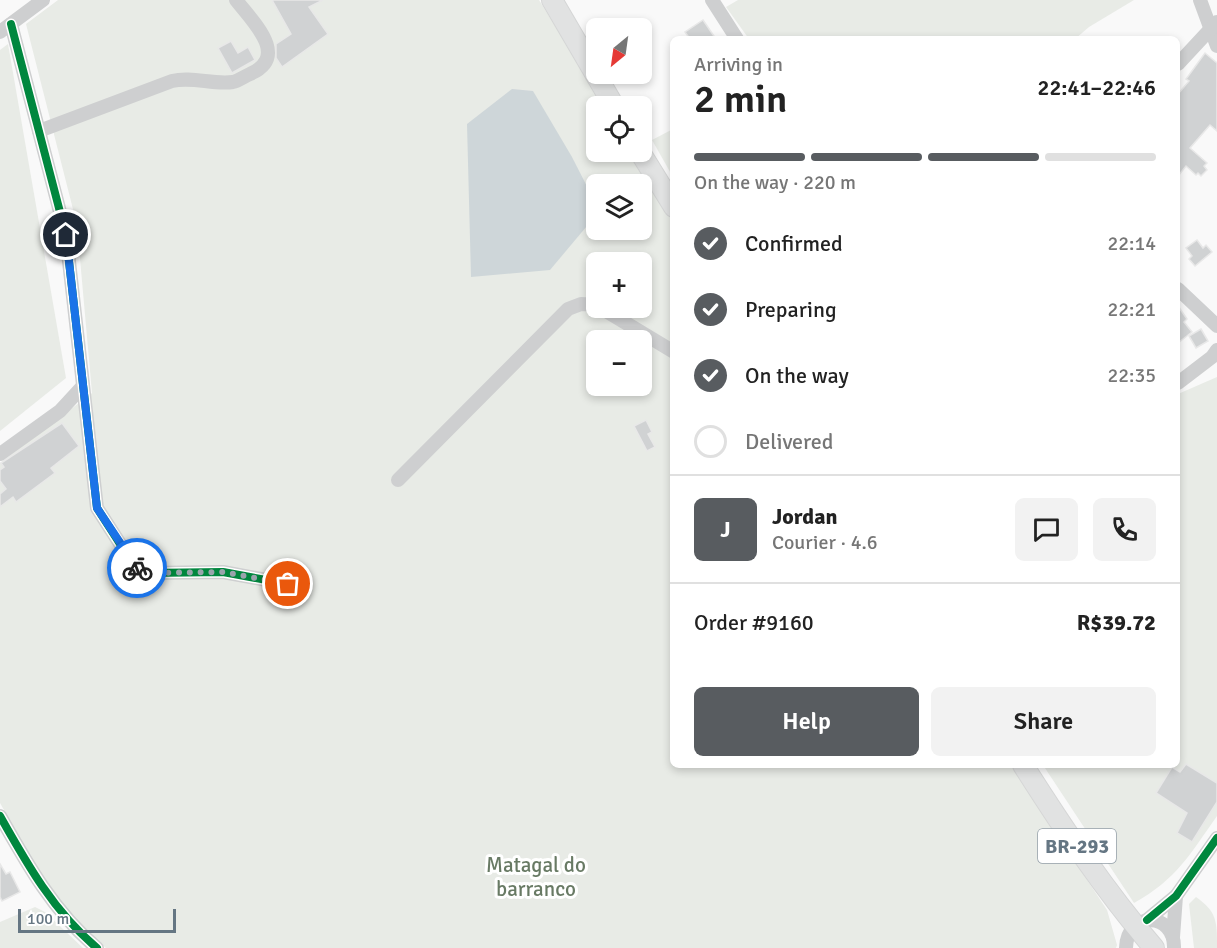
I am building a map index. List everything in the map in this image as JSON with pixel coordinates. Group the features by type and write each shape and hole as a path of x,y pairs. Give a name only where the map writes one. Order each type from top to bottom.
{"highway":[{"path":"552,0 608,96"},
{"path":"646,162 670,201"},
{"name":"BR-293","path":"1025,768 1054,815 1141,923 1154,948"}],"street":[{"path":"43,0 6,28 39,131 66,235 97,508 135,567 147,573 223,572 288,584"},
{"path":"39,131 172,81 184,78 233,82 260,69 267,63 269,56 264,38 236,0"},
{"path":"715,1 735,36"},
{"path":"1201,2 1217,17"},
{"path":"1201,2 1213,26 1217,46"},
{"path":"1180,62 1213,26"},
{"path":"1180,291 1217,326"},
{"path":"398,480 568,309 581,303 586,304"},
{"path":"619,318 670,350"},
{"path":"1180,381 1212,357 1217,350"},
{"path":"0,454 60,411 83,386"},
{"path":"0,816 27,864 55,904 76,930 97,948"},
{"path":"1126,948 1126,940 1141,923 1176,896 1215,846"},
{"path":"1173,942 1176,896"},
{"path":"1141,923 1163,924 1173,942"}],"green space":[{"name":"Matagal do barranco","path":"58,0 539,0 586,75 586,84 591,84 599,96 586,96 586,162 638,162 645,174 586,174 586,240 652,240 652,185 670,214 670,768 1013,768 1107,910 1116,948 106,948 75,922 37,869 0,803 0,463 92,393 77,225 26,24"},
{"path":"738,0 1134,0 1089,27 1078,36 747,36 726,7"},
{"path":"8,44 66,378 0,431 0,50"},
{"path":"670,131 670,172 652,140"},
{"path":"1217,377 1217,816 1182,865 1161,885 1134,903 1045,768 1180,768 1180,393"},
{"path":"1196,897 1212,913 1217,931 1217,948 1194,948 1189,904"},
{"path":"35,907 45,912 83,948 0,948 0,922"}],"shaded area":[{"path":"512,89 533,91 572,157 586,184 586,227 550,270 471,277 467,124"}],"building":[{"path":"272,0 323,0 309,7 328,34 282,67 276,58 276,44 291,34"},
{"path":"703,20 714,36 688,36 685,32"},
{"path":"231,41 238,53 248,47 255,60 232,73 218,48"},
{"path":"1205,53 1217,63 1217,131 1210,125 1190,148 1207,163 1204,166 1207,170 1201,176 1198,173 1196,175 1186,166 1180,174 1180,92 1189,81 1186,79"},
{"path":"1197,240 1203,248 1206,245 1212,252 1195,266 1189,259 1192,256 1186,248"},
{"path":"1180,309 1187,319 1184,322 1192,332 1180,341"},
{"path":"1201,329 1208,341 1196,348 1189,336"},
{"path":"646,420 652,432 648,434 655,447 647,451 634,426"},
{"path":"62,423 79,446 51,468 55,473 16,502 13,497 0,507 0,494 6,489 0,481 0,470 4,467 1,463"},
{"path":"1186,764 1217,783 1217,802 1192,842 1177,833 1187,813 1156,793 1171,768 1180,772"},
{"path":"0,864 6,874 10,872 20,892 2,901 0,897"}],"cycle path":[{"path":"11,24 66,235 97,508 135,567 147,573 223,572 288,584"},
{"path":"0,816 42,886 68,919 97,948"},
{"path":"1147,920 1176,896 1217,838"}],"way so far":[{"path":"137,568 147,573 223,572 288,584"}],"route":[{"path":"66,235 97,508 137,568"}]}
